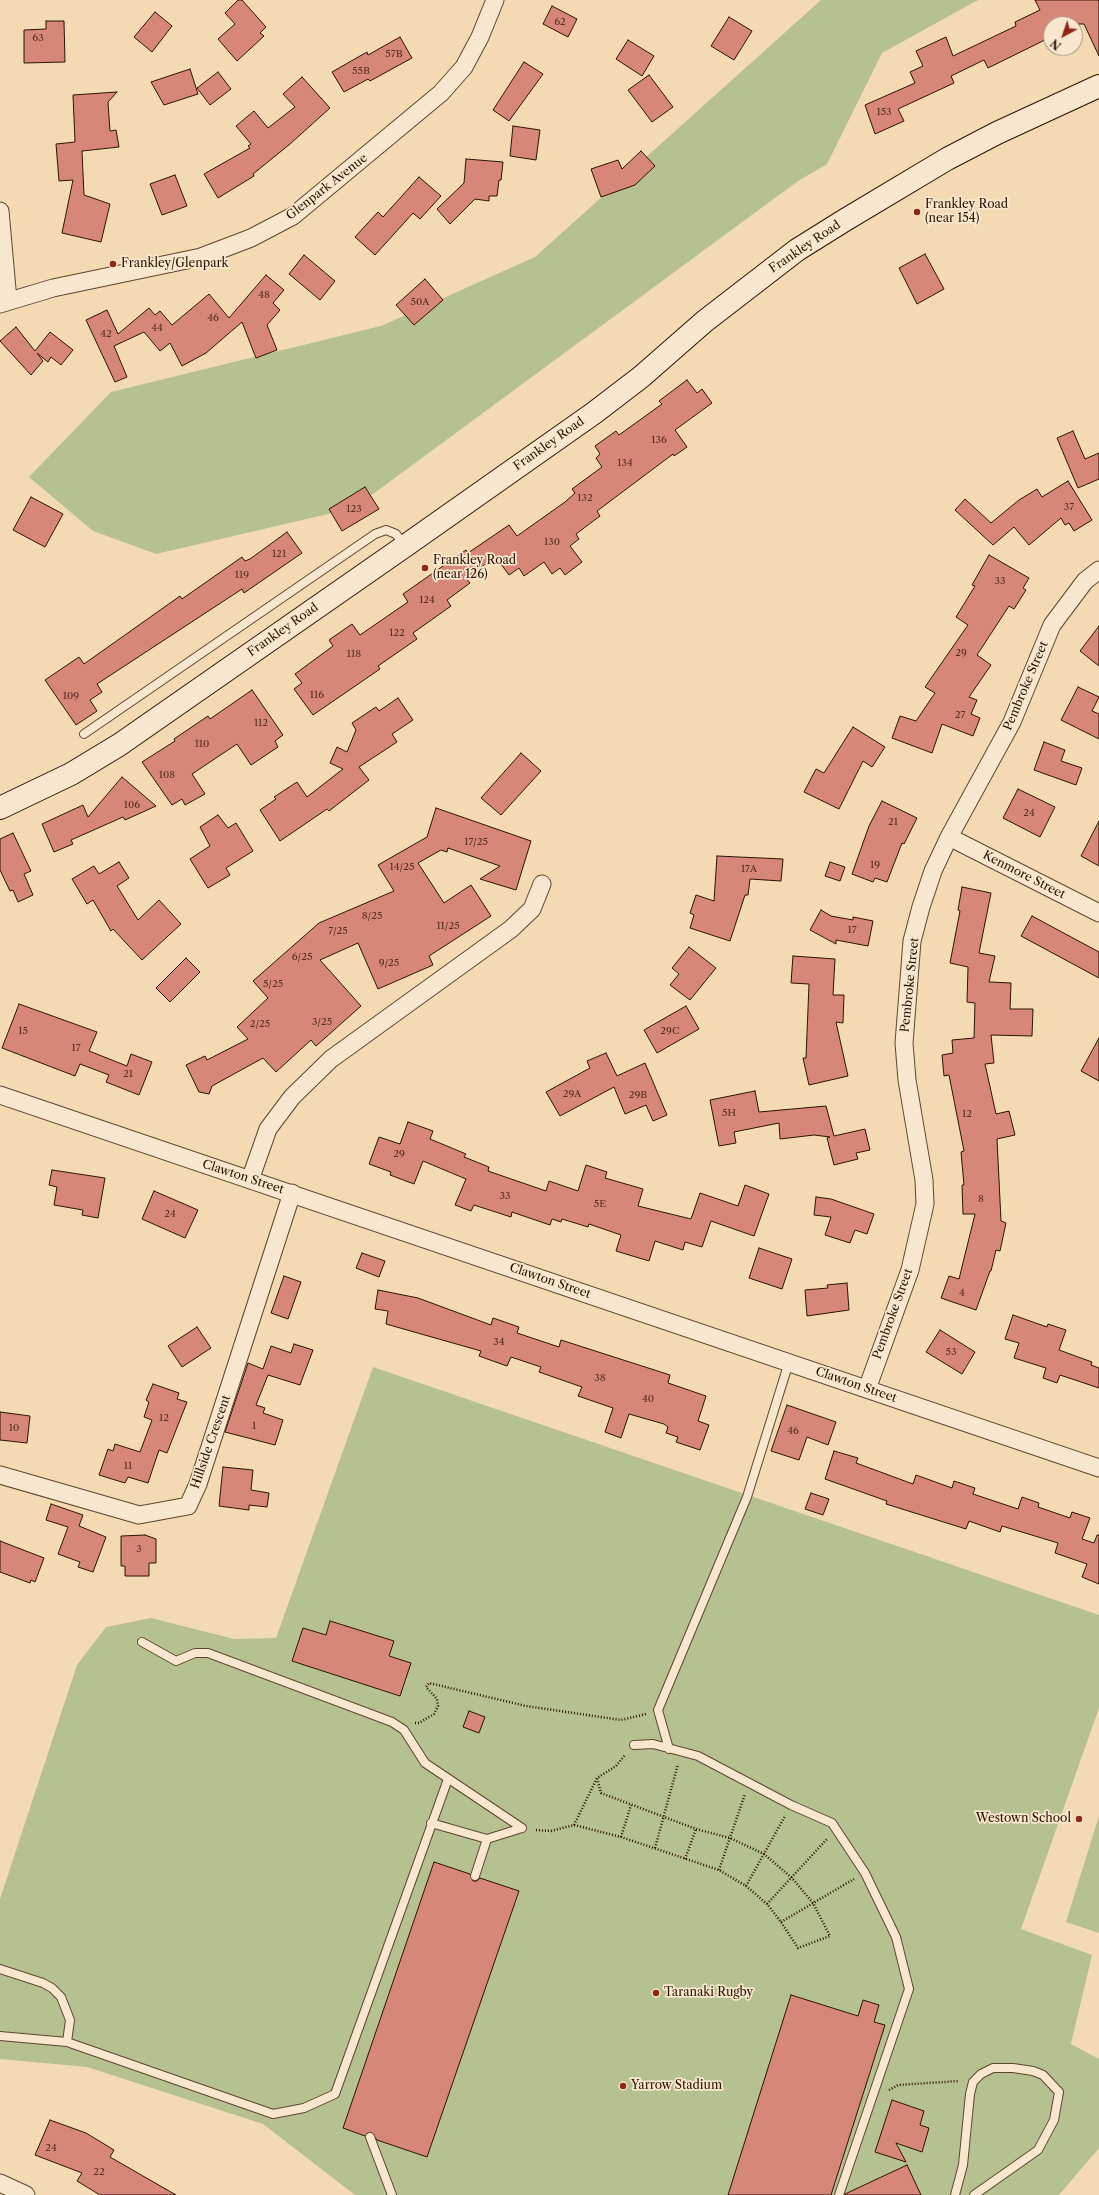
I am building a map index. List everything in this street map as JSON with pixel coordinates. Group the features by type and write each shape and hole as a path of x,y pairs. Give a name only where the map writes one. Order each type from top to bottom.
{"street":[{"name":"Glenpark Avenue","path":"4,302 53,288 202,257 251,238 293,216 441,93 464,67 480,37 495,0"},
{"name":"Frankley Road","path":"0,808 70,774 119,745 405,546 594,413 641,377 705,320 797,250 947,159 997,133 1099,86"},
{"path":"0,211 4,302"},
{"name":"Pembroke Street","path":"867,1389 910,1270 925,1204 922,1165 907,1080 904,1043 906,996 912,941 919,914 933,871 949,837 1012,722 1052,625 1085,581 1099,570"},
{"name":"Kenmore Street","path":"949,837 1099,913"},
{"path":"250,1180 268,1129 292,1097 331,1060 511,929 532,909 542,884"},
{"name":"Clawton Street","path":"0,1095 1099,1468"},
{"name":"Hillside Crescent","path":"0,1475 139,1516 188,1506 198,1484 292,1193"},
{"path":"0,2183 26,2195"}],"lane":[{"path":"84,734 375,534 386,530 396,534 405,546"},
{"path":"669,1749 658,1710 747,1497 789,1362"},
{"path":"142,1642 176,1661 195,1653 208,1653 383,1718 404,1730 425,1763 522,1828"},
{"path":"634,1745 653,1744 698,1756 791,1805 832,1823 865,1873 896,1937 909,1989 839,2195"},
{"path":"0,2036 67,2042 273,2114 304,2108 335,2094 448,1779"},
{"path":"431,1823 487,1839 522,1828"},
{"path":"476,1876 487,1839"},
{"path":"0,1969 43,1983 52,1988 61,1997 67,2008 70,2020 67,2042"},
{"path":"955,2195 963,2165 970,2094 973,2082 981,2074 993,2068 1013,2068 1033,2071 1043,2075 1059,2092 1054,2120 1038,2150 974,2195"},
{"path":"370,2137 392,2195"}],"path":[{"path":"383,1718 405,1723 419,1723 434,1714 438,1706 436,1699 426,1687 429,1683 526,1706 621,1720 658,1710"},
{"path":"574,1825 597,1778 616,1766 634,1745"},
{"path":"655,1848 682,1752"},
{"path":"522,1828 551,1831 574,1825 621,1837 719,1870 746,1886 767,1904 798,1948 830,1936 813,1903 792,1878 764,1854 730,1838 696,1829 601,1793 597,1778"},
{"path":"719,1870 749,1783"},
{"path":"621,1837 631,1805"},
{"path":"746,1886 791,1805"},
{"path":"685,1859 696,1829"},
{"path":"767,1904 836,1830"},
{"path":"781,1922 865,1873"},
{"path":"872,2099 898,2085 943,2081 973,2082"}],"green space":[{"path":"821,0 978,0 882,53 827,164 798,181 354,508 156,554 93,531 29,477 111,392 381,326 535,257"},
{"path":"373,1367 1099,1615 1099,1708 1021,1929 1092,1955 1071,2044 1099,2059 1099,2148 1059,2195 355,2195 263,2124 87,2067 0,2059 0,1899 77,1665 106,1627 151,1618 234,1639 276,1638"},
{"path":"1099,1816 1099,1933 1066,1922"}],"building":[{"path":"238,0 242,0 266,27 260,33 264,36 237,61 218,39 235,24 225,13"},
{"path":"1035,0 1099,0 1099,56 1083,24 1083,16 1043,16 1043,41 988,68 984,60 951,76 954,83 898,109 904,121 875,134 865,105 915,83 910,72 923,66 916,51 946,37 953,56 1016,26 1015,22 1040,10"},
{"path":"552,6 577,19 568,37 543,24"},
{"path":"155,12 172,26 152,52 134,37"},
{"path":"729,17 752,31 734,60 711,46"},
{"path":"46,21 64,21 65,62 24,63 24,30 46,29"},
{"path":"400,37 412,58 370,81 368,79 344,92 332,72 367,52 368,55"},
{"path":"628,40 654,56 642,76 616,59"},
{"path":"524,62 543,74 509,121 493,110"},
{"path":"190,69 198,94 164,105 151,82"},
{"path":"218,72 231,89 210,105 197,88"},
{"path":"649,75 673,107 652,122 628,90"},
{"path":"302,77 330,108 290,144 253,174 254,176 218,198 204,174 250,148 248,146 251,144 236,126 254,111 268,128 295,107 283,94"},
{"path":"117,92 108,102 110,131 116,130 119,147 82,151 84,195 110,204 101,242 62,233 73,180 59,181 56,144 75,142 73,95"},
{"path":"513,126 540,130 536,160 510,156"},
{"path":"641,151 655,166 635,185 601,197 591,169 618,160 622,169"},
{"path":"466,159 503,162 501,180 499,180 497,196 489,196 489,201 475,199 450,224 437,209 464,183"},
{"path":"175,175 187,206 162,215 150,184"},
{"path":"419,177 441,196 420,219 413,213 375,255 355,237 378,212 383,217"},
{"path":"925,254 944,289 917,304 899,268"},
{"path":"304,255 335,281 320,300 289,274"},
{"path":"266,275 284,290 273,303 280,310 267,325 277,350 256,358 242,322 206,353 182,366 170,343 160,351 144,332 114,346 127,377 115,382 86,320 107,310 118,334 149,308 155,315 160,311 172,325 209,294 229,318"},
{"path":"425,279 443,300 414,325 396,305"},
{"path":"16,327 35,351 50,332 73,350 61,365 51,357 48,362 37,353 43,361 31,375 0,341"},
{"path":"687,380 697,393 702,389 712,403 675,430 687,447 674,456 673,454 597,511 600,516 576,534 579,539 570,546 582,562 565,575 560,568 552,574 544,562 524,576 519,568 509,575 498,560 496,561 494,558 466,578 470,583 447,600 451,606 413,633 417,639 378,666 380,669 313,715 294,689 302,683 295,674 333,646 329,640 352,624 360,635 408,602 403,594 466,550 468,553 509,525 517,536 565,502 575,493 572,489 602,467 596,458 600,454 595,446 616,431 619,435 662,404 659,401"},
{"path":"1073,431 1085,459 1099,453 1099,479 1078,488 1057,438"},
{"path":"1068,481 1092,520 1074,531 1069,523 1065,525 1061,518 1029,545 1014,527 993,545 955,510 965,499 991,523 1019,500 1037,489 1042,497"},
{"path":"365,487 379,509 342,531 329,509"},
{"path":"31,497 63,514 45,547 13,530"},
{"path":"287,532 302,553 244,593 242,589 97,684 102,692 90,700 97,711 76,725 45,680 79,657 84,664 180,596 182,599 242,557 245,561 250,559"},
{"path":"989,555 1029,578 1023,588 1026,590 1014,609 1009,606 977,655 991,665 969,697 977,700 971,714 980,718 973,736 942,724 932,753 892,738 900,716 916,721 935,693 925,687 968,625 956,617 975,586 972,585"},
{"path":"1099,626 1099,666 1080,651"},
{"path":"1078,687 1099,697 1092,711 1099,714 1099,739 1061,720"},
{"path":"252,690 283,735 275,741 278,747 251,765 237,744 192,774 205,794 185,805 182,799 172,805 142,762 175,741 174,739 208,716 210,719"},
{"path":"398,698 413,720 392,734 397,742 359,767 369,780 329,811 327,809 280,841 260,810 276,799 274,797 297,782 307,797 343,769 330,763 337,747 347,752 356,730 352,723 376,707 379,711"},
{"path":"853,727 885,747 872,767 863,761 839,809 804,792 816,769 824,773"},
{"path":"1044,742 1065,750 1061,761 1082,768 1076,785 1034,770"},
{"path":"521,753 541,771 501,815 481,798"},
{"path":"122,777 156,806 125,820 123,817 71,840 73,844 54,852 42,824 83,805 88,817"},
{"path":"1018,789 1055,807 1040,837 1003,818"},
{"path":"882,801 917,818 904,844 902,843 887,882 875,878 873,882 852,874 869,826"},
{"path":"436,808 531,841 516,890 480,879 500,866 448,848 447,852 441,850 418,863 444,903 471,885 491,916 429,956 433,965 378,989 358,943 320,960 361,1006 316,1046 311,1040 276,1072 263,1058 212,1086 209,1094 199,1092 186,1065 205,1056 207,1060 248,1039 237,1027 268,998 253,981 319,923 394,891 378,865 427,837"},
{"path":"218,815 228,828 236,823 253,851 226,868 230,875 208,888 190,859 210,846 200,827"},
{"path":"1099,821 1099,866 1081,856"},
{"path":"13,833 31,871 24,874 33,895 18,902 13,890 10,891 0,870 0,839"},
{"path":"717,856 783,859 781,881 750,879 748,895 745,895 730,941 690,928 694,915 690,913 696,895 714,901"},
{"path":"119,862 129,878 117,886 138,920 159,900 181,924 142,960 113,929 111,931 93,900 87,904 72,879 94,866 99,874"},
{"path":"830,862 845,867 840,881 825,876"},
{"path":"962,887 991,893 979,953 995,956 989,982 1011,983 1010,1009 1033,1009 1032,1036 991,1035 994,1063 985,1064 996,1114 1009,1111 1015,1135 997,1139 1001,1221 1006,1223 1000,1251 996,1250 991,1271 976,1310 941,1298 949,1276 959,1279 975,1214 963,1214 962,1185 964,1185 961,1152 964,1151 949,1075 944,1076 942,1055 953,1053 952,1040 974,1038 975,1003 967,1002 968,967 950,963 960,911 958,910"},
{"path":"821,910 831,916 853,920 853,917 873,921 868,946 836,940 836,944 810,930"},
{"path":"1032,916 1099,952 1099,978 1021,936"},
{"path":"689,947 716,968 690,1000 670,985 679,974 672,968"},
{"path":"793,956 835,959 833,995 844,995 843,1023 836,1022 848,1076 809,1085 803,1058 806,1058 809,984 791,983"},
{"path":"186,958 200,972 170,1002 156,988"},
{"path":"19,1004 97,1032 89,1051 127,1066 131,1054 152,1062 139,1095 106,1082 109,1075 80,1064 75,1076 2,1048"},
{"path":"686,1006 699,1029 657,1053 644,1030"},
{"path":"1099,1038 1099,1081 1081,1071"},
{"path":"606,1053 617,1076 645,1063 667,1115 653,1121 646,1105 625,1114 614,1087 560,1116 546,1092 590,1068 587,1061"},
{"path":"755,1091 759,1112 826,1106 834,1136 865,1129 870,1150 856,1153 858,1159 834,1165 827,1138 830,1137 814,1135 780,1139 779,1123 734,1132 736,1143 719,1146 710,1100"},
{"path":"408,1122 433,1131 430,1139 466,1154 464,1157 489,1167 488,1171 546,1191 549,1181 578,1191 586,1165 607,1172 605,1178 643,1189 638,1206 691,1219 700,1193 738,1206 745,1185 769,1194 754,1236 711,1221 702,1247 685,1242 683,1250 655,1241 649,1261 616,1251 621,1235 589,1224 588,1227 562,1219 561,1222 552,1219 550,1225 512,1212 511,1217 474,1205 471,1211 455,1205 466,1179 423,1161 414,1184 390,1175 391,1172 369,1164 379,1137 400,1144"},
{"path":"52,1170 105,1178 98,1218 82,1215 83,1210 54,1205 57,1187 49,1185"},
{"path":"154,1191 198,1210 185,1238 142,1219"},
{"path":"816,1197 831,1199 874,1214 867,1234 855,1230 850,1243 825,1235 831,1217 814,1215"},
{"path":"759,1248 792,1259 782,1289 749,1278"},
{"path":"362,1253 385,1261 379,1277 356,1268"},
{"path":"284,1276 301,1282 288,1319 271,1313"},
{"path":"847,1283 849,1310 807,1316 805,1290 828,1288 827,1285"},
{"path":"378,1290 418,1298 491,1325 493,1318 519,1327 517,1333 559,1347 561,1340 670,1375 668,1383 706,1396 698,1421 709,1425 700,1450 676,1442 678,1437 666,1433 668,1427 664,1424 629,1414 621,1438 605,1432 613,1408 578,1396 582,1387 539,1372 541,1367 511,1357 507,1366 479,1356 481,1351 386,1324 388,1311 375,1309"},
{"path":"1013,1315 1047,1327 1048,1324 1066,1330 1059,1350 1092,1362 1091,1365 1099,1368 1099,1388 1060,1375 1057,1383 1043,1378 1046,1368 1014,1358 1019,1343 1005,1339"},
{"path":"197,1327 211,1348 182,1367 168,1346"},
{"path":"940,1330 975,1352 962,1374 926,1352"},
{"path":"294,1344 313,1350 300,1385 268,1375 256,1405 265,1408 263,1413 283,1420 275,1445 225,1432 248,1363 263,1369 271,1346 291,1353"},
{"path":"153,1384 179,1393 177,1399 187,1402 167,1453 159,1450 148,1483 128,1477 125,1483 99,1475 108,1449 113,1451 115,1444 140,1452 152,1420 144,1417 149,1402 146,1400"},
{"path":"787,1405 836,1422 828,1445 807,1437 799,1460 771,1451"},
{"path":"0,1412 30,1416 27,1443 0,1440"},
{"path":"834,1451 858,1458 856,1463 913,1484 916,1475 952,1488 954,1481 975,1488 973,1494 1018,1509 1022,1497 1039,1503 1038,1507 1070,1518 1072,1512 1090,1518 1082,1539 1094,1543 1097,1535 1099,1535 1099,1584 1082,1577 1087,1564 1055,1553 1058,1543 1002,1526 1000,1532 969,1521 966,1529 886,1504 887,1501 825,1479"},
{"path":"223,1467 253,1470 251,1490 269,1493 267,1507 249,1505 249,1510 219,1506"},
{"path":"811,1493 829,1499 823,1515 805,1509"},
{"path":"51,1504 83,1515 79,1526 106,1537 93,1572 78,1567 80,1562 58,1554 68,1527 46,1520"},
{"path":"145,1535 156,1539 156,1563 149,1563 149,1576 125,1576 125,1566 121,1566 121,1536"},
{"path":"0,1541 44,1558 35,1582 31,1580 30,1583 0,1572"},
{"path":"330,1621 394,1641 389,1656 411,1663 400,1696 292,1661 303,1628 326,1635"},
{"path":"469,1711 485,1717 479,1733 463,1727"},
{"path":"434,1862 470,1874 473,1881 477,1881 480,1878 519,1891 427,2157 377,2140 371,2132 365,2136 343,2128"},
{"path":"791,1995 858,2016 863,2000 879,2005 874,2022 885,2025 831,2195 728,2195"},
{"path":"892,2100 924,2111 920,2125 929,2128 922,2152 896,2143 906,2162 875,2152"},
{"path":"50,2120 86,2133 114,2150 110,2157 176,2195 100,2195 77,2181 82,2173 35,2155"},
{"path":"907,2165 921,2195 845,2195 845,2194"}],"place":[{"name":"Frankley Road (near 154)","path":"917,212"},
{"name":"Frankley/Glenpark","path":"113,264"},
{"name":"Frankley Road (near 126)","path":"425,568"},
{"name":"Westown School","path":"1079,1819"},
{"name":"Taranaki Rugby","path":"656,1993"},
{"name":"Yarrow Stadium","path":"623,2086"}]}
